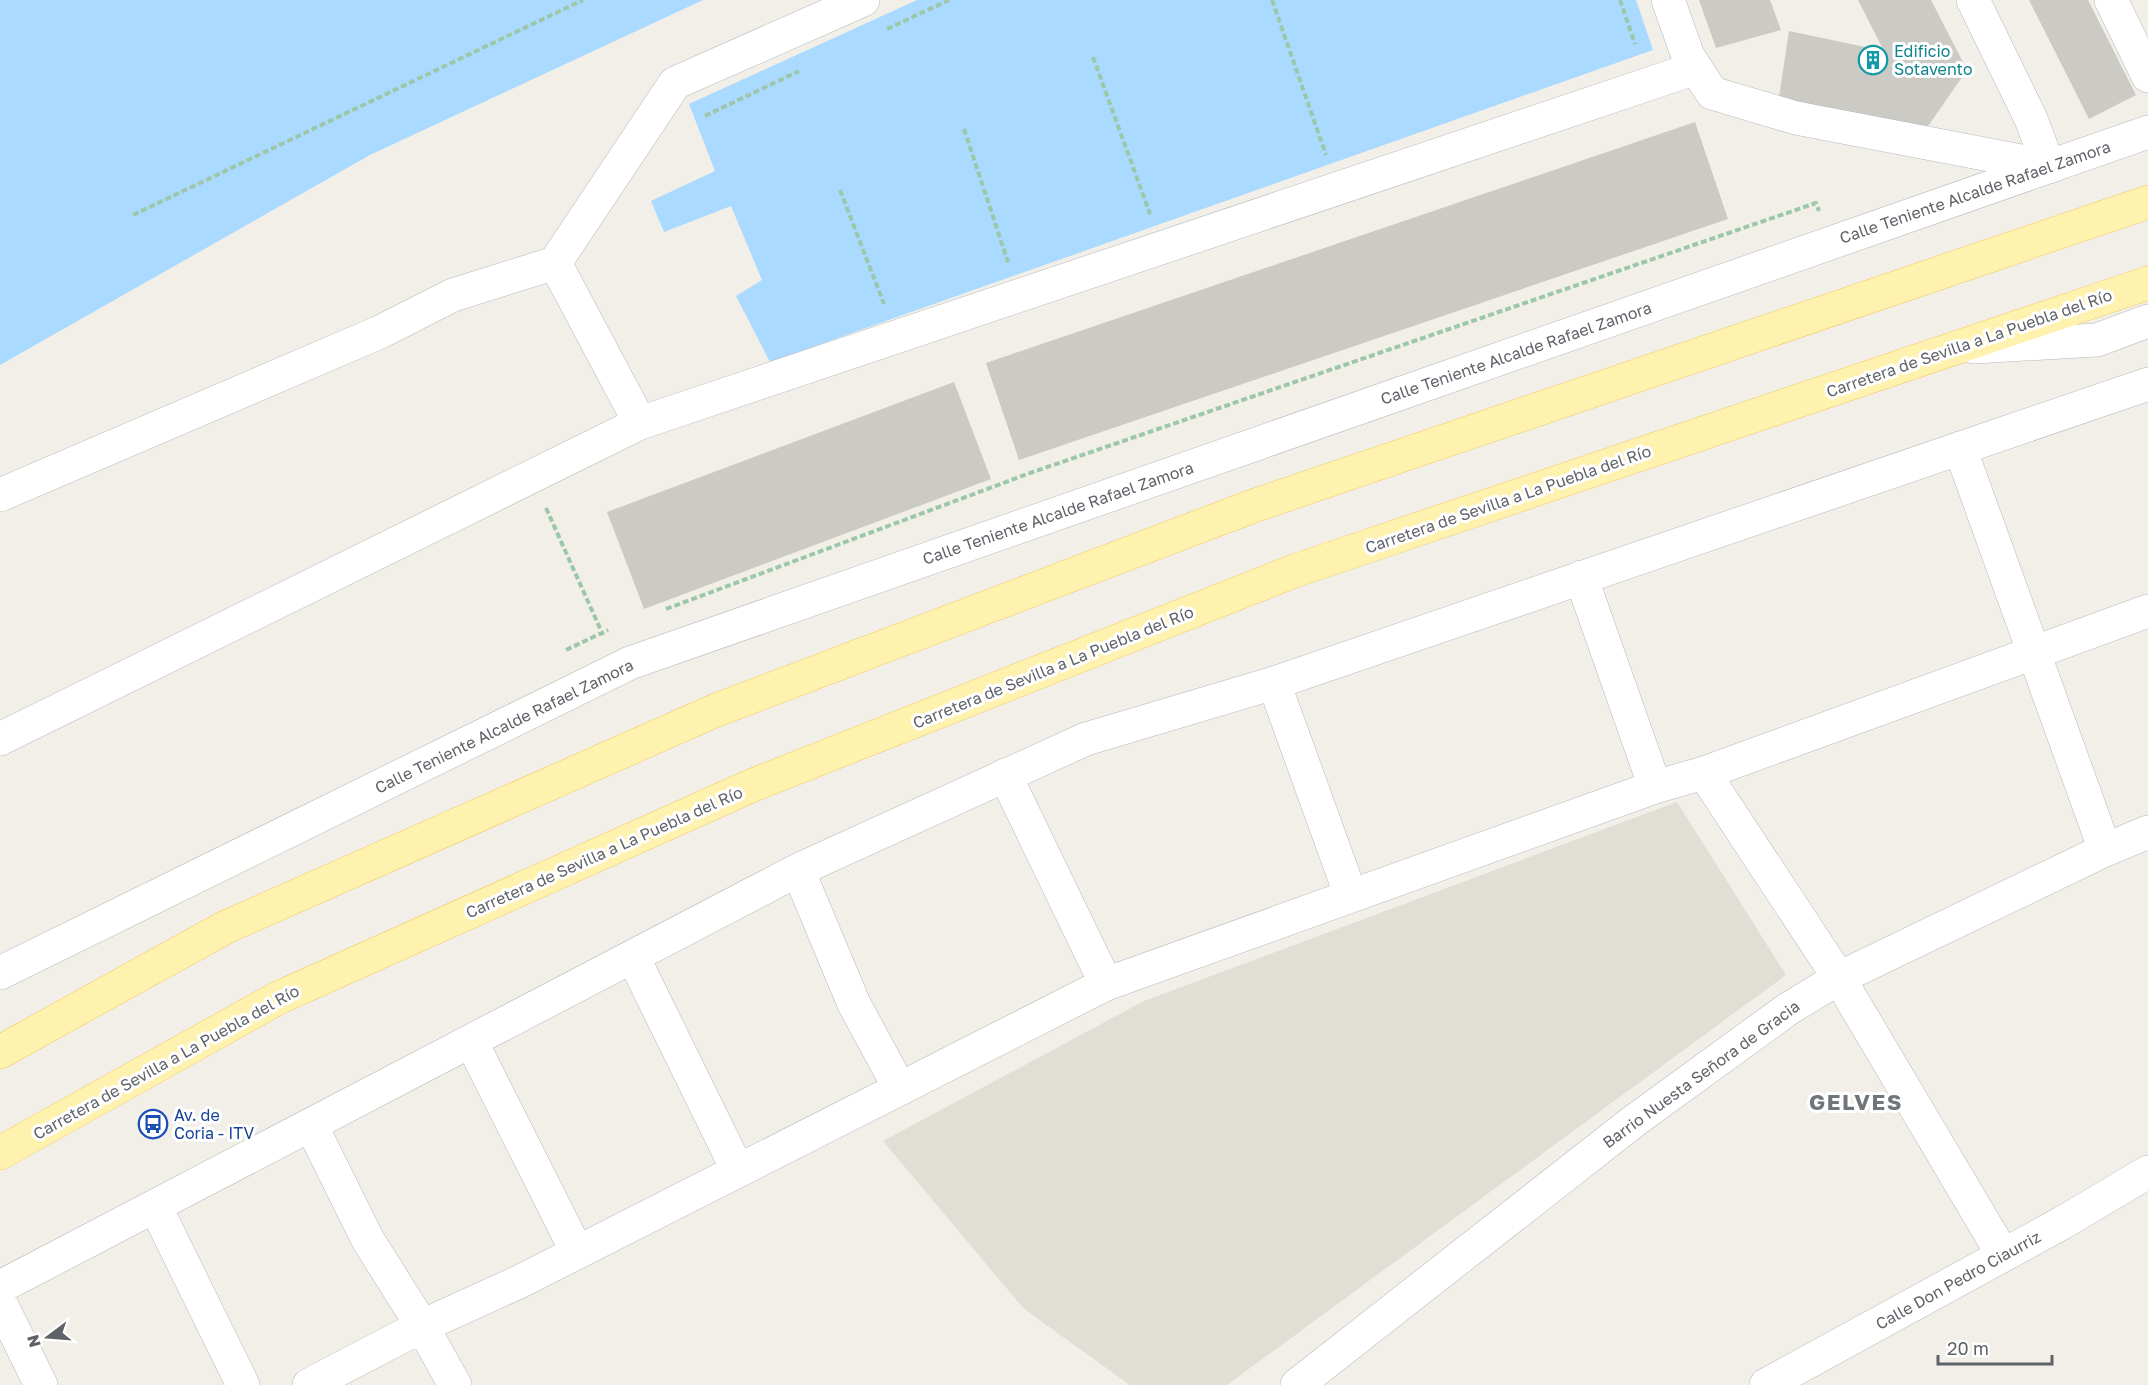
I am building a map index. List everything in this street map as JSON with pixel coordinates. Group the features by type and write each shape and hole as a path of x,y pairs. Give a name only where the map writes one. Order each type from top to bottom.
{"main road":[{"path":"0,1052 226,927 714,711 1253,506 2148,202"},
{"name":"Carretera de Sevilla a La Puebla del Río","path":"0,1153 278,998 753,785 1294,571 2148,283"}],"street":[{"path":"0,495 380,332 453,295 555,263 675,83 863,0"},
{"path":"1668,0 1688,56 1712,93 1796,118 2049,167"},
{"path":"1973,0 2031,118 2049,167"},
{"path":"2111,0 2148,76"},
{"path":"0,739 640,423 1696,68"},
{"name":"Calle Teniente Alcalde Rafael Zamora","path":"0,973 618,668 2148,132"},
{"path":"555,263 640,423"},
{"path":"1954,348 2097,340 2148,321"},
{"path":"0,1287 798,870 1086,739 1274,683 2148,384"},
{"path":"1960,448 2105,850"},
{"path":"1581,577 1655,787"},
{"path":"309,1385 422,1326 519,1282 1106,984 1655,787 1704,773 2148,611"},
{"path":"1274,683 1351,896"},
{"path":"1704,773 1839,978 2003,1255"},
{"path":"1005,775 1106,984"},
{"name":"Barrio Nuesta Señora de Gracia","path":"1297,1385 1634,1121 1788,1009 1839,978 2105,850 2148,832"},
{"path":"798,870 854,1004 900,1089"},
{"path":"633,957 738,1171"},
{"path":"471,1041 577,1252"},
{"path":"311,1125 368,1240 422,1326 455,1385"},
{"name":"Calle Don Pedro Ciaurriz","path":"1766,1385 2003,1255 2148,1172"},
{"path":"155,1206 243,1385"},
{"path":"0,1302 41,1385"}],"path":[{"path":"133,215 583,0"},
{"path":"1272,0 1329,164"},
{"path":"1620,0 1635,44"},
{"path":"1093,57 1150,215"},
{"path":"964,129 1009,264"},
{"path":"840,190 886,308"},
{"path":"532,477 618,668"}],"shaded area":[{"path":"1677,802 1786,975 1227,1385 1130,1385 1024,1309 883,1141 1144,1001"}],"water":[{"path":"0,0 703,0 370,155 0,365"},
{"path":"917,0 1636,0 1653,50 770,362 736,296 762,280 731,206 664,232 651,201 715,171 689,104"}],"building":[{"path":"1699,0 1770,0 1781,30 1716,48"},
{"name":"Edificio Sotavento","path":"1858,0 1931,0 1967,70 1926,129 1779,97 1789,31 1884,51"},
{"path":"2029,0 2088,0 2136,95 2089,119"},
{"path":"1695,122 1728,219 1019,460 986,363"},
{"path":"954,382 991,479 644,609 607,512"}],"place":[{"name":"Edificio Sotavento","path":"1873,60"},
{"name":"Av. de Coria - ITV","path":"153,1124"}],"district":[{"name":"GELVES","path":"1856,1101"}]}
